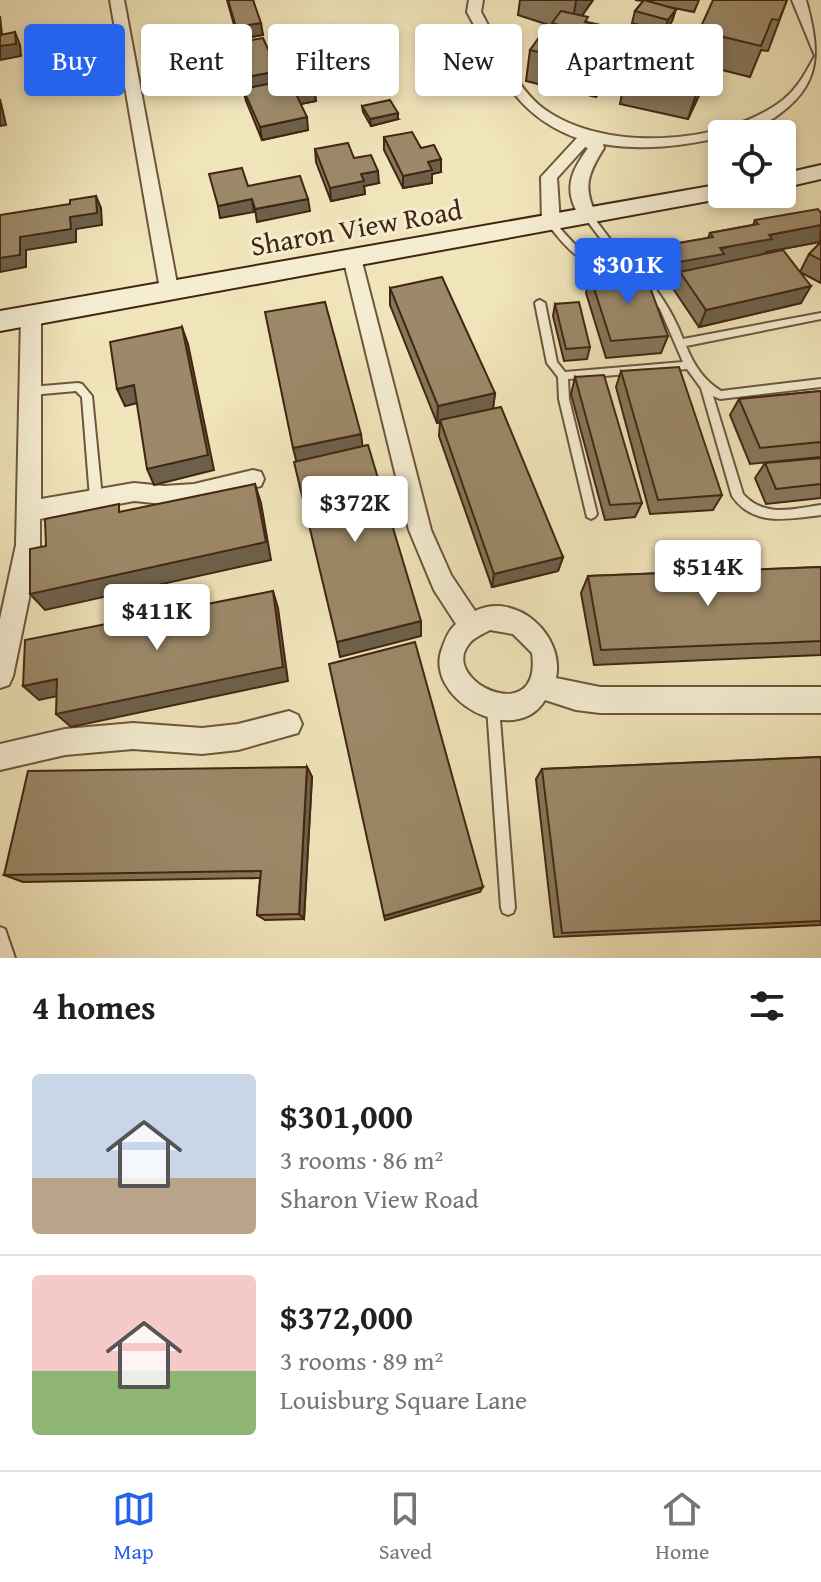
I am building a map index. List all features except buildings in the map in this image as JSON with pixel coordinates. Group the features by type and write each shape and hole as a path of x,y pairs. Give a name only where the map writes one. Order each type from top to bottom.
{"street":[{"path":"117,0 169,289"},
{"path":"476,0 474,12 527,103 573,131 593,138 674,140 756,123 776,114 795,100 811,82 821,56 799,0"},
{"path":"588,216 578,198 577,177 596,148 593,138"},
{"path":"551,223 549,177 579,143 593,138"},
{"path":"796,178 821,172"},
{"path":"796,180 821,180"},
{"name":"Sharon View Road","path":"0,321 708,195"},
{"path":"352,258 420,530 442,582 470,625"},
{"path":"0,676 11,576 28,545 31,316"},
{"path":"29,511 134,492 164,495 194,493 253,479"},
{"path":"486,618 504,618 521,624 536,635 544,651 547,669 541,686 529,699 512,707 493,707 475,701 461,688 453,671 452,654 458,637 470,625 486,618"},
{"path":"541,686 576,697 600,700 821,700"},
{"path":"0,757 65,742 133,736 202,741 238,737 289,724"}],"lane":[{"path":"588,216 664,308 695,378 706,389 720,395 821,383"},
{"path":"551,223 577,254 596,268 641,277"},
{"path":"626,262 686,247"},
{"path":"540,303 552,363 563,376 564,399 591,514"},
{"path":"680,343 821,316"},
{"path":"563,376 689,365"},
{"path":"31,391 78,387 87,396 96,498"},
{"path":"706,389 738,496 747,509 760,515 821,510"},
{"path":"493,707 508,908"},
{"path":"0,934 7,958"}]}
